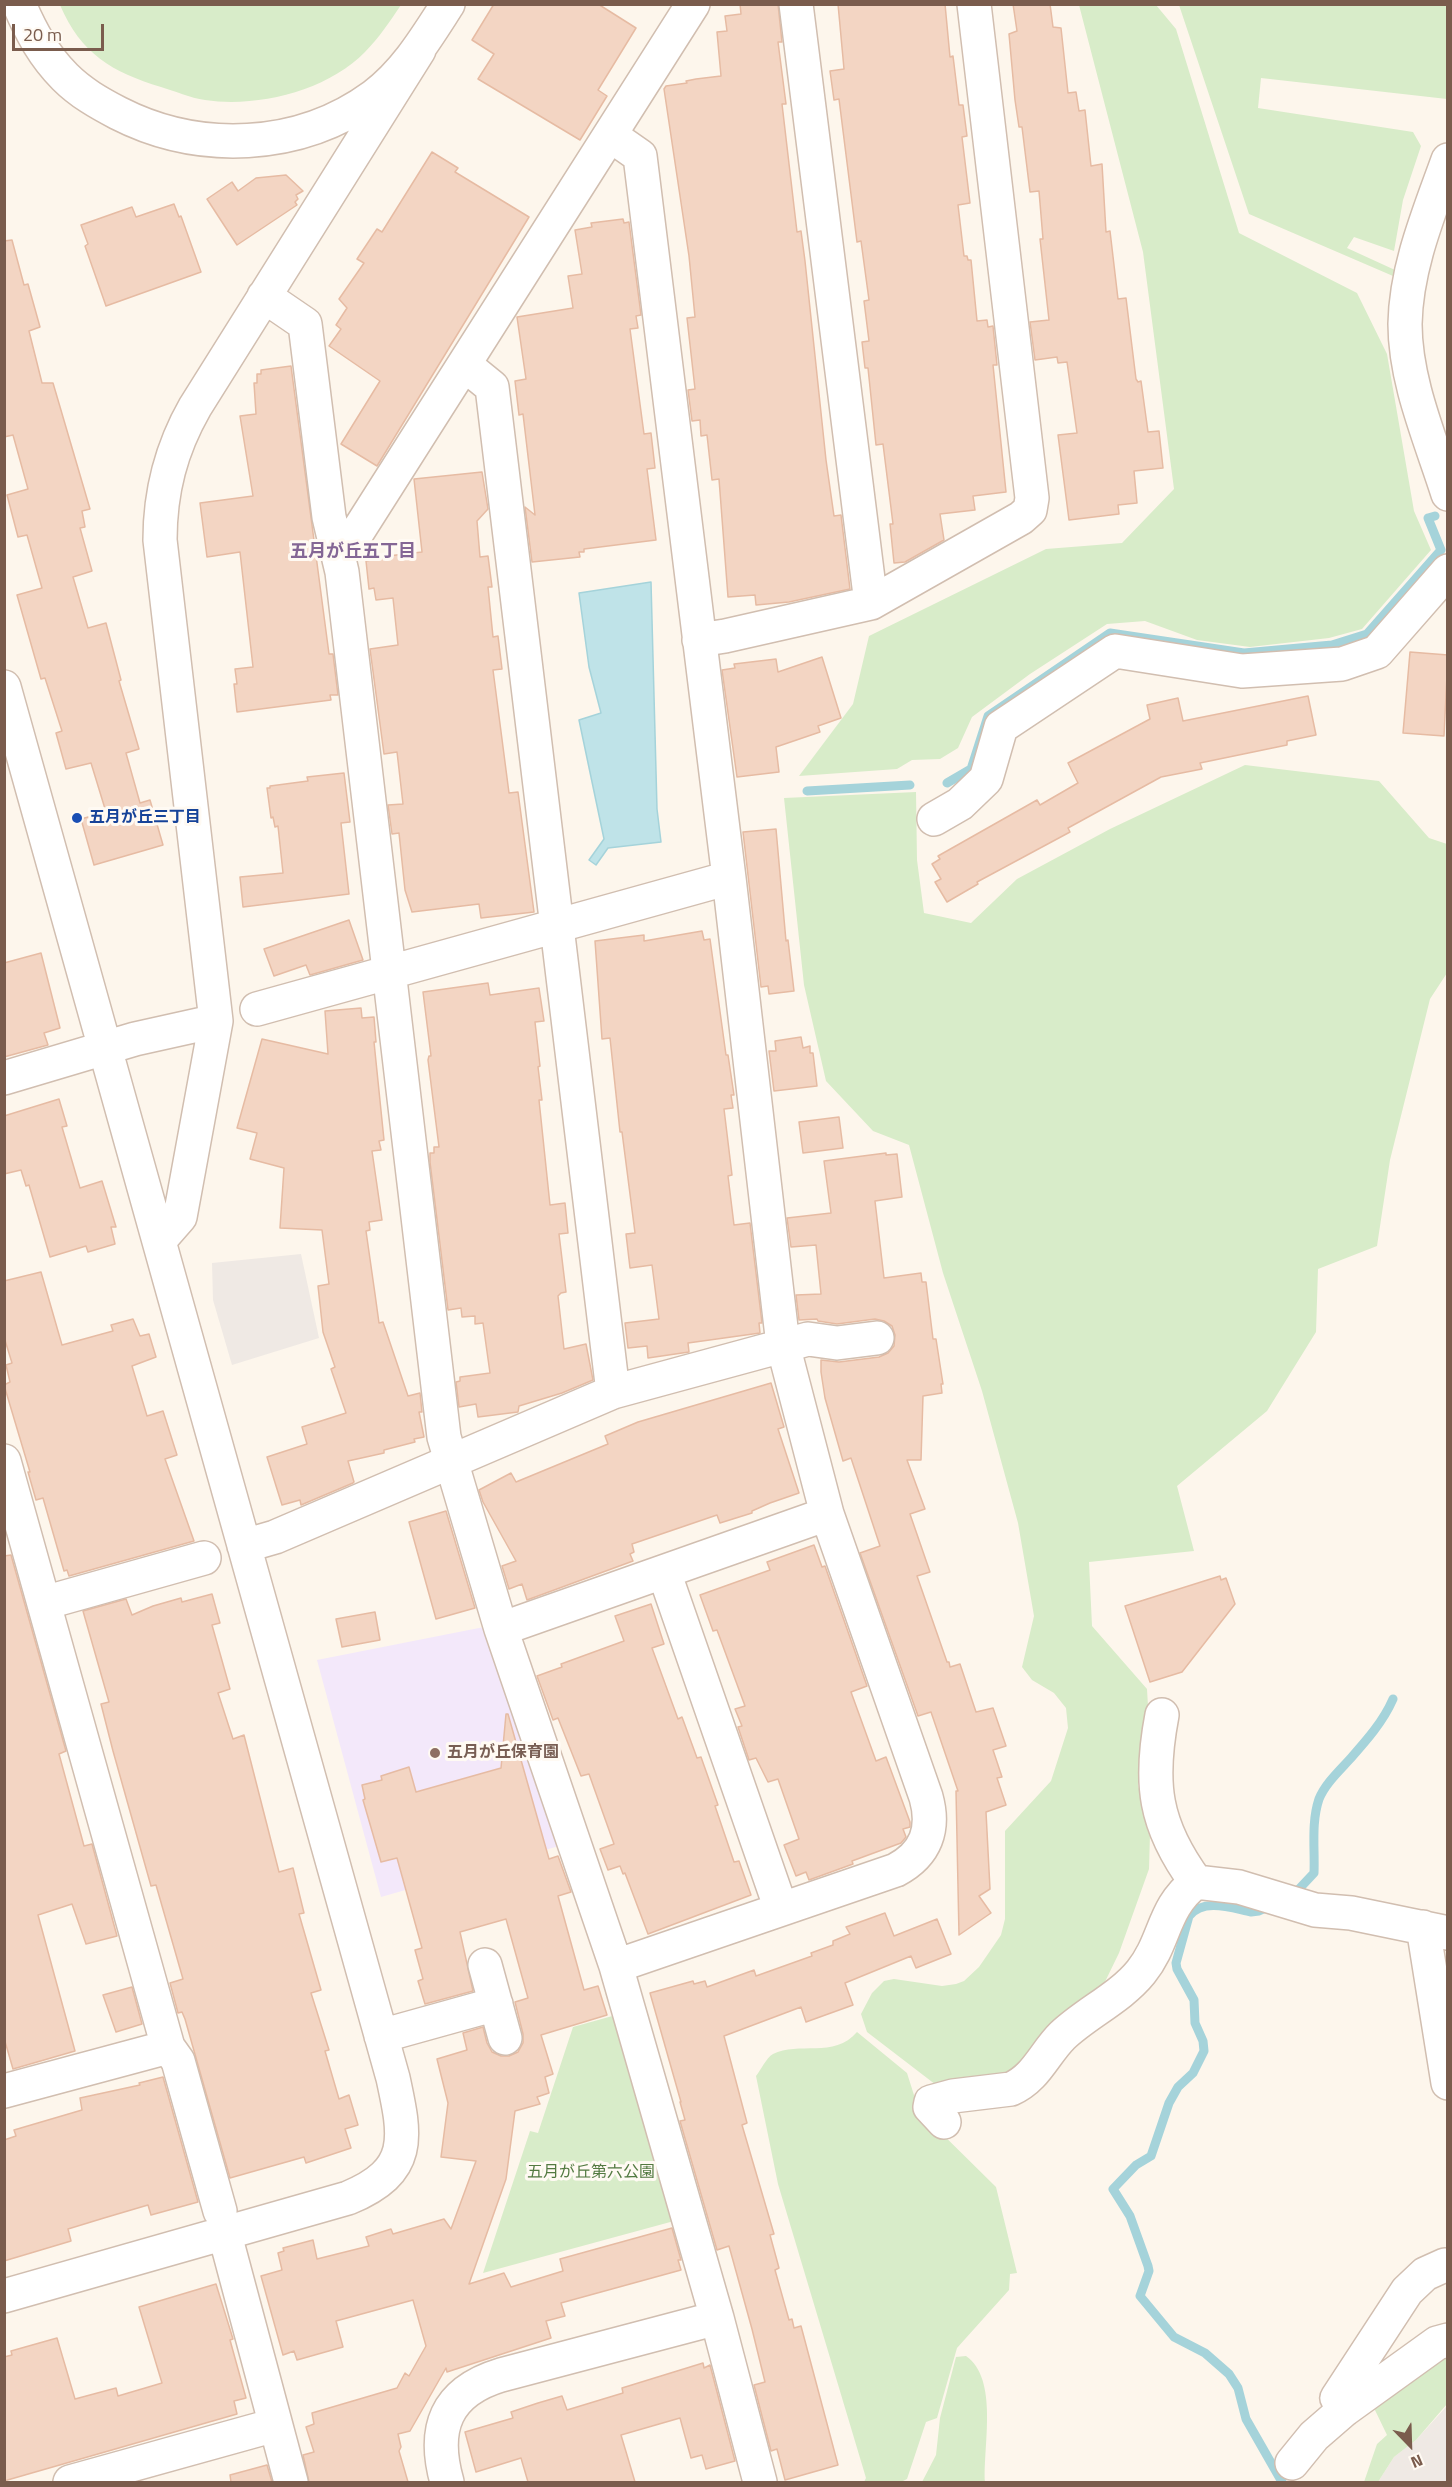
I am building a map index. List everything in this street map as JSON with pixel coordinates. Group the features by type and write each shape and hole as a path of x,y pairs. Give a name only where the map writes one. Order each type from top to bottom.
{"street":[{"path":"19,4 44,53 67,79 91,98 140,123 190,138 237,142 296,133 342,114 374,96 405,67 419,50"},
{"path":"159,1241 180,1217 216,1021 162,559 160,516 168,469 184,427 448,4"},
{"path":"336,544 353,539 693,4"},
{"path":"796,4 871,603"},
{"path":"699,640 871,603 1021,518 1030,510 1032,504 974,4"},
{"path":"342,114 359,146"},
{"path":"610,135 640,156 729,878 783,1345 827,1514 926,1797 930,1815 929,1834 925,1844 914,1858 896,1870 616,1966"},
{"path":"1448,160 1418,247 1408,286 1405,326 1409,365 1448,494"},
{"path":"264,296 305,324 329,517 342,572 444,1437 501,1629 616,1966 717,2318 760,2482"},
{"path":"465,365 492,387 613,1392"},
{"path":"934,819 960,804 986,779 1001,727 1115,651 1242,671 1342,664 1377,652 1448,571"},
{"path":"4,687 393,2078 401,2128 401,2152 391,2169 371,2188 348,2198 223,2223 4,2296"},
{"path":"257,1010 729,878"},
{"path":"4,1078 135,1039 216,1021"},
{"path":"244,1546 275,1537 613,1392 808,1339 837,1343 877,1338"},
{"path":"4,1461 168,2047 178,2061 291,2482"},
{"path":"501,1629 827,1514"},
{"path":"44,1603 204,1558"},
{"path":"664,1572 781,1909"},
{"path":"1161,1715 1156,1744 1157,1803 1161,1820 1179,1859 1196,1882"},
{"path":"944,2122 930,2107 931,2102 953,2096 1011,2089 1034,2074 1062,2037 1141,1972 1151,1956 1170,1912 1182,1893 1196,1882 1239,1887 1315,1910 1351,1913 1435,1930 1448,2083"},
{"path":"485,1965 505,2038"},
{"path":"381,2036 495,2004"},
{"path":"4,2091 168,2047"},
{"path":"1344,2410 1337,2398 1407,2291 1425,2274 1445,2265"},
{"path":"447,2482 440,2453 443,2427 453,2406 473,2387 501,2375 717,2318"},
{"path":"1292,2463 1314,2436 1344,2410 1437,2343 1448,2340"},
{"path":"70,2482 274,2425"}],"shaded area":[{"path":"301,1254 319,1338 232,1365 213,1300 212,1263"},
{"name":"五月が丘保育園","path":"484,1627 559,1846 381,1897 317,1660"},
{"path":"1447,2406 1447,2482 1378,2482 1394,2457 1416,2440"}],"green space":[{"path":"60,5 401,5 365,52 349,66 331,77 290,94 268,99 225,102 188,96 143,81 113,67 88,49 68,22"},
{"path":"1079,5 1156,5 1176,29 1239,233 1357,293 1387,354 1414,511 1431,550 1362,629 1329,638 1250,647 1197,640 1145,621 1107,624 1030,674 972,717 958,748 940,759 912,760 897,769 799,776 853,704 869,636 1046,549 1122,543 1174,489 1143,252"},
{"path":"1179,5 1447,5 1447,99 1261,78 1258,108 1413,132 1421,146 1403,200 1394,251 1354,237 1347,248 1395,270 1393,276 1249,214"},
{"path":"1245,765 1379,781 1429,838 1447,844 1447,973 1430,999 1390,1160 1377,1246 1318,1269 1316,1332 1267,1411 1177,1486 1194,1551 1089,1562 1092,1626 1147,1689 1149,1723 1138,1785 1150,1834 1149,1869 1119,1953 1100,1992 1017,2073 940,2088 867,2032 861,2014 872,1993 884,1981 894,1979 942,1986 964,1981 979,1967 1001,1935 1005,1919 1005,1831 1051,1781 1068,1728 1066,1708 1054,1693 1032,1680 1022,1667 1034,1616 1018,1523 982,1391 943,1273 909,1145 873,1131 826,1081 804,985 784,798 916,792 917,860 924,913 971,923 1017,879 1110,829"},
{"name":"五月が丘第六公園","path":"616,2015 674,2221 483,2273 530,2131 538,2133 573,2027"},
{"path":"857,2032 907,2073 919,2111 996,2187 1017,2273 1010,2274 1009,2290 957,2348 937,2418 926,2422 907,2479 901,2482 864,2482 866,2478 778,2184 756,2076 773,2054 783,2050 838,2045"},
{"path":"1447,2352 1447,2404 1416,2440 1394,2457 1378,2482 1364,2482 1377,2444 1387,2435 1373,2406"},
{"path":"966,2356 976,2367 983,2380 986,2396 985,2482 922,2482 936,2455 940,2418 956,2357"}],"water":[{"path":"651,582 657,809 661,842 608,848 596,865 589,860 604,839 579,720 601,713 589,667 579,593"}],"building":[{"path":"494,4 598,4 636,28 598,90 607,96 580,140 478,79 494,54 472,40"},
{"path":"740,4 778,4 782,42 778,42 786,104 782,104 797,232 801,231 805,261 834,516 841,515 850,589 789,602 756,605 755,595 728,597 719,479 712,480 707,435 701,436 700,420 692,421 688,390 695,389 687,318 695,317 689,256 664,89 666,86 687,83 686,81 721,76 717,32 727,31 725,16 741,14"},
{"path":"838,4 945,4 950,57 953,56 959,105 963,105 967,136 962,137 970,203 958,205 964,256 971,260 977,321 987,320 988,327 993,326 997,365 993,365 1006,492 973,496 975,510 940,514 944,540 905,562 894,563 890,524 893,524 883,444 876,445 868,368 865,368 862,342 869,341 864,301 869,300 861,241 857,242 839,99 834,100 830,71 844,69"},
{"path":"1013,4 1050,4 1053,27 1061,28 1068,93 1076,92 1079,111 1085,110 1091,166 1102,164 1106,232 1110,231 1118,299 1126,298 1136,379 1138,382 1141,381 1148,432 1159,431 1163,468 1134,471 1137,503 1118,505 1119,514 1069,520 1058,435 1077,433 1067,362 1058,363 1057,357 1035,360 1030,322 1049,320 1040,239 1043,239 1039,191 1030,192 1022,127 1019,127 1015,100 1009,34 1017,31"},
{"path":"432,152 458,168 455,172 529,217 377,466 341,444 380,381 329,346 341,329 336,325 347,308 339,299 364,263 357,259 377,229 382,232"},
{"path":"286,175 303,191 296,195 297,205 237,245 207,199 232,182 238,191 256,178"},
{"path":"174,204 179,217 181,216 201,272 106,306 85,246 88,244 81,225 132,207 136,217"},
{"path":"623,219 624,223 629,222 641,315 636,316 638,328 630,329 644,434 651,433 655,468 647,469 656,540 584,549 584,552 579,552 580,557 532,562 525,507 535,515 523,414 519,415 515,381 526,379 517,317 573,308 568,276 582,274 575,230 592,227 591,223"},
{"path":"12,240 24,285 28,284 40,327 29,331 42,383 53,383 90,509 82,511 85,527 80,528 92,571 73,577 88,628 106,623 121,680 119,681 139,749 126,753 140,803 150,800 163,845 94,865 81,819 106,812 91,763 66,769 56,733 62,731 45,678 41,679 17,595 42,588 27,535 18,537 7,495 28,489 13,435 4,437 4,241"},
{"path":"291,366 329,654 333,654 338,695 330,695 331,700 237,712 235,669 253,667 240,552 207,557 200,503 253,496 240,416 256,414 254,383 257,383 257,374 261,374 261,370"},
{"path":"482,472 488,509 477,521 480,557 488,556 492,587 488,587 493,637 498,636 502,669 493,670 509,793 518,792 534,912 481,918 479,904 412,912 405,890 399,833 392,834 388,805 403,804 397,752 384,754 370,649 398,645 393,598 376,600 374,588 369,589 366,561 371,558 422,552 414,479"},
{"path":"1410,652 1448,655 1444,736 1403,733"},
{"path":"822,657 841,718 818,726 820,732 776,747 779,772 737,777 722,670 735,668 734,664 776,659 778,672"},
{"path":"1308,696 1316,735 1287,741 1287,745 1200,763 1202,769 1161,777 1068,828 1070,832 977,882 978,884 947,902 935,882 941,879 932,864 940,859 938,856 1037,800 1040,805 1078,783 1068,763 1150,719 1147,705 1178,698 1183,721"},
{"path":"344,773 350,822 341,823 349,894 243,907 240,877 283,873 278,826 275,827 273,817 271,818 267,788 308,781 307,777"},
{"path":"776,829 786,941 788,940 794,991 769,994 768,986 761,987 743,832"},
{"path":"349,920 363,960 310,975 306,965 274,976 264,949"},
{"path":"702,931 704,940 710,939 726,1055 728,1055 734,1095 731,1095 733,1108 724,1109 732,1175 728,1176 734,1225 750,1223 762,1323 759,1323 760,1333 688,1343 689,1352 648,1358 647,1346 628,1348 625,1323 659,1319 652,1265 630,1268 626,1234 635,1233 622,1132 620,1132 610,1038 602,1039 595,941 644,935 644,941"},
{"path":"41,953 60,1028 44,1033 48,1045 4,1057 4,963"},
{"path":"488,983 490,995 539,988 544,1021 535,1022 542,1100 539,1100 550,1205 565,1203 568,1233 559,1234 566,1292 558,1296 564,1349 586,1344 593,1380 562,1393 519,1406 518,1412 478,1417 476,1404 459,1407 456,1382 460,1381 460,1377 490,1373 483,1323 475,1324 475,1316 462,1317 461,1308 448,1310 430,1162 430,1153 434,1153 434,1147 439,1147 428,1060 431,1056 423,992"},
{"path":"361,1008 362,1018 374,1017 376,1042 374,1042 384,1140 379,1141 381,1150 372,1151 382,1220 369,1222 370,1230 366,1231 379,1323 383,1322 408,1396 420,1393 422,1412 419,1412 424,1437 414,1439 415,1442 384,1450 384,1453 348,1461 353,1483 301,1505 300,1500 282,1505 267,1457 307,1444 302,1427 346,1413 331,1369 335,1367 323,1332 318,1286 329,1284 322,1230 280,1228 284,1168 250,1159 257,1133 237,1128 262,1039 328,1054 325,1011"},
{"path":"801,1037 803,1048 810,1046 810,1053 813,1053 817,1086 774,1091 769,1051 776,1051 775,1041"},
{"path":"59,1099 67,1126 62,1127 80,1188 102,1181 116,1227 111,1227 115,1244 88,1252 86,1246 50,1257 29,1185 26,1186 21,1170 4,1174 4,1116"},
{"path":"839,1117 843,1148 803,1153 799,1122"},
{"path":"886,1153 886,1155 897,1154 902,1197 875,1201 884,1278 921,1273 922,1282 926,1282 933,1339 936,1339 943,1384 941,1384 942,1393 923,1396 921,1460 907,1460 925,1509 910,1514 930,1572 917,1576 947,1662 950,1667 960,1664 976,1712 993,1708 1006,1746 993,1750 1002,1777 997,1778 1006,1805 986,1812 990,1889 979,1896 991,1913 959,1935 956,1791 958,1791 931,1712 918,1716 860,1553 880,1546 851,1458 843,1461 825,1398 821,1372 821,1360 839,1362 879,1357 888,1353 894,1346 895,1335 892,1326 875,1319 837,1324 817,1319 799,1320 796,1295 821,1294 816,1245 791,1247 787,1218 831,1213 824,1161"},
{"path":"41,1272 62,1345 113,1331 111,1325 133,1319 140,1336 149,1334 156,1357 132,1366 147,1416 163,1411 177,1455 165,1459 194,1541 69,1576 67,1570 64,1571 43,1498 36,1500 4,1385 10,1382 6,1365 12,1363 4,1337 4,1281"},
{"path":"771,1383 784,1427 778,1429 799,1493 770,1503 752,1513 720,1523 717,1515 632,1544 634,1552 630,1554 633,1561 527,1600 522,1584 509,1589 502,1566 516,1561 483,1502 479,1490 511,1473 516,1482 608,1444 605,1436 638,1422"},
{"path":"446,1511 475,1608 436,1619 409,1522"},
{"path":"814,1545 822,1567 825,1566 867,1686 851,1692 876,1761 886,1757 910,1827 903,1829 906,1837 901,1843 809,1880 806,1872 796,1876 784,1845 799,1839 778,1779 768,1782 756,1758 749,1760 738,1727 742,1726 735,1709 745,1706 717,1630 713,1631 700,1595 770,1570 767,1562"},
{"path":"11,1555 66,1751 59,1754 84,1846 92,1844 117,1936 86,1944 72,1904 38,1915 75,2051 13,2069 4,2038 4,1556"},
{"path":"1220,1576 1221,1580 1226,1578 1235,1604 1182,1672 1150,1682 1125,1606"},
{"path":"212,1594 220,1623 212,1625 230,1689 218,1693 233,1739 244,1735 279,1872 293,1868 304,1913 299,1914 321,1990 311,1993 329,2050 325,2051 339,2099 349,2095 358,2125 345,2129 351,2148 306,2163 304,2157 230,2178 185,2019 182,2012 178,2013 170,1983 183,1979 156,1885 151,1886 113,1751 101,1704 109,1702 83,1611 126,1599 132,1615 181,1598 182,1602"},
{"path":"651,1604 664,1644 652,1648 678,1719 682,1717 697,1758 701,1757 718,1805 715,1806 734,1862 739,1861 751,1895 648,1934 625,1873 623,1874 620,1866 608,1870 600,1849 614,1844 589,1774 581,1776 558,1718 553,1720 537,1676 562,1667 561,1664 624,1641 615,1616"},
{"path":"375,1612 380,1640 342,1647 336,1619"},
{"path":"506,1714 508,1714 549,1859 558,1856 571,1892 558,1896 584,1990 598,1986 607,2015 541,2035 553,2074 545,2077 549,2093 537,2097 540,2104 515,2111 506,2179 469,2284 504,2273 511,2287 563,2271 560,2259 672,2228 681,2260 678,2260 681,2270 561,2303 565,2316 546,2321 551,2338 447,2372 446,2368 410,2431 398,2434 401,2447 399,2451 408,2482 309,2482 303,2455 314,2452 306,2427 314,2424 312,2413 397,2388 405,2373 409,2376 426,2346 413,2300 336,2321 343,2347 297,2360 294,2351 283,2355 261,2276 282,2270 278,2253 284,2251 283,2248 313,2240 317,2259 369,2246 366,2237 391,2229 393,2234 444,2219 451,2229 476,2161 441,2157 448,2103 437,2059 467,2050 463,2033 483,2027 492,2052 501,2056 509,2056 518,2052 523,2043 523,2034 515,2002 528,1998 506,1919 460,1932 473,1991 425,2004 418,1981 423,1979 415,1950 422,1948 397,1858 381,1862 363,1800 365,1799 362,1785 382,1780 381,1776 409,1767 416,1792 501,1768"},
{"path":"885,1913 894,1936 937,1919 951,1954 916,1968 911,1956 845,1983 853,2005 806,2022 801,2007 724,2036 747,2123 742,2125 774,2234 770,2235 779,2268 775,2270 789,2320 792,2319 794,2328 801,2326 838,2465 785,2480 777,2449 771,2451 754,2385 765,2382 729,2246 717,2250 680,2121 685,2120 681,2102 650,1993 693,1981 694,1984 705,1981 707,1987 754,1970 756,1976 812,1956 811,1953 833,1945 833,1941 850,1934 846,1927"},
{"path":"132,1987 142,2024 116,2032 103,1995"},
{"path":"163,2077 198,2202 151,2215 148,2205 104,2218 68,2229 71,2241 4,2261 4,2140 16,2136 14,2130 82,2110 80,2098 140,2085 139,2083"},
{"path":"216,2284 233,2339 230,2340 246,2398 234,2401 237,2414 4,2481 4,2357 12,2355 11,2351 57,2338 75,2399 116,2388 118,2396 162,2383 139,2307"},
{"path":"703,2363 704,2368 710,2365 735,2461 706,2469 702,2455 691,2458 680,2418 621,2435 635,2482 528,2482 521,2458 476,2472 465,2432 513,2418 511,2412 562,2396 567,2410 623,2393 622,2388"},
{"path":"267,2465 272,2482 231,2482 230,2475"}],"waterway":[{"path":"947,783 971,769 988,716 1110,633 1244,653 1332,645 1367,634 1441,550 1428,518 1435,516"},
{"path":"807,791 910,785"},
{"path":"1290,1895 1314,1873 1315,1817 1322,1793 1374,1731 1393,1699"},
{"path":"1270,1906 1251,1912 1210,1906 1195,1910 1189,1916 1176,1963 1194,2000 1195,2023 1203,2041 1204,2051 1193,2073 1178,2087 1169,2103 1151,2156 1136,2165 1113,2189 1130,2216 1148,2266 1149,2271 1140,2296 1174,2337 1205,2353 1229,2374 1238,2388 1246,2419 1282,2482"}],"place":[{"name":"五月が丘三丁目","path":"77,818"},
{"name":"五月が丘保育園","path":"435,1753"}],"district":[{"name":"五月が丘五丁目","path":"353,553"}]}
